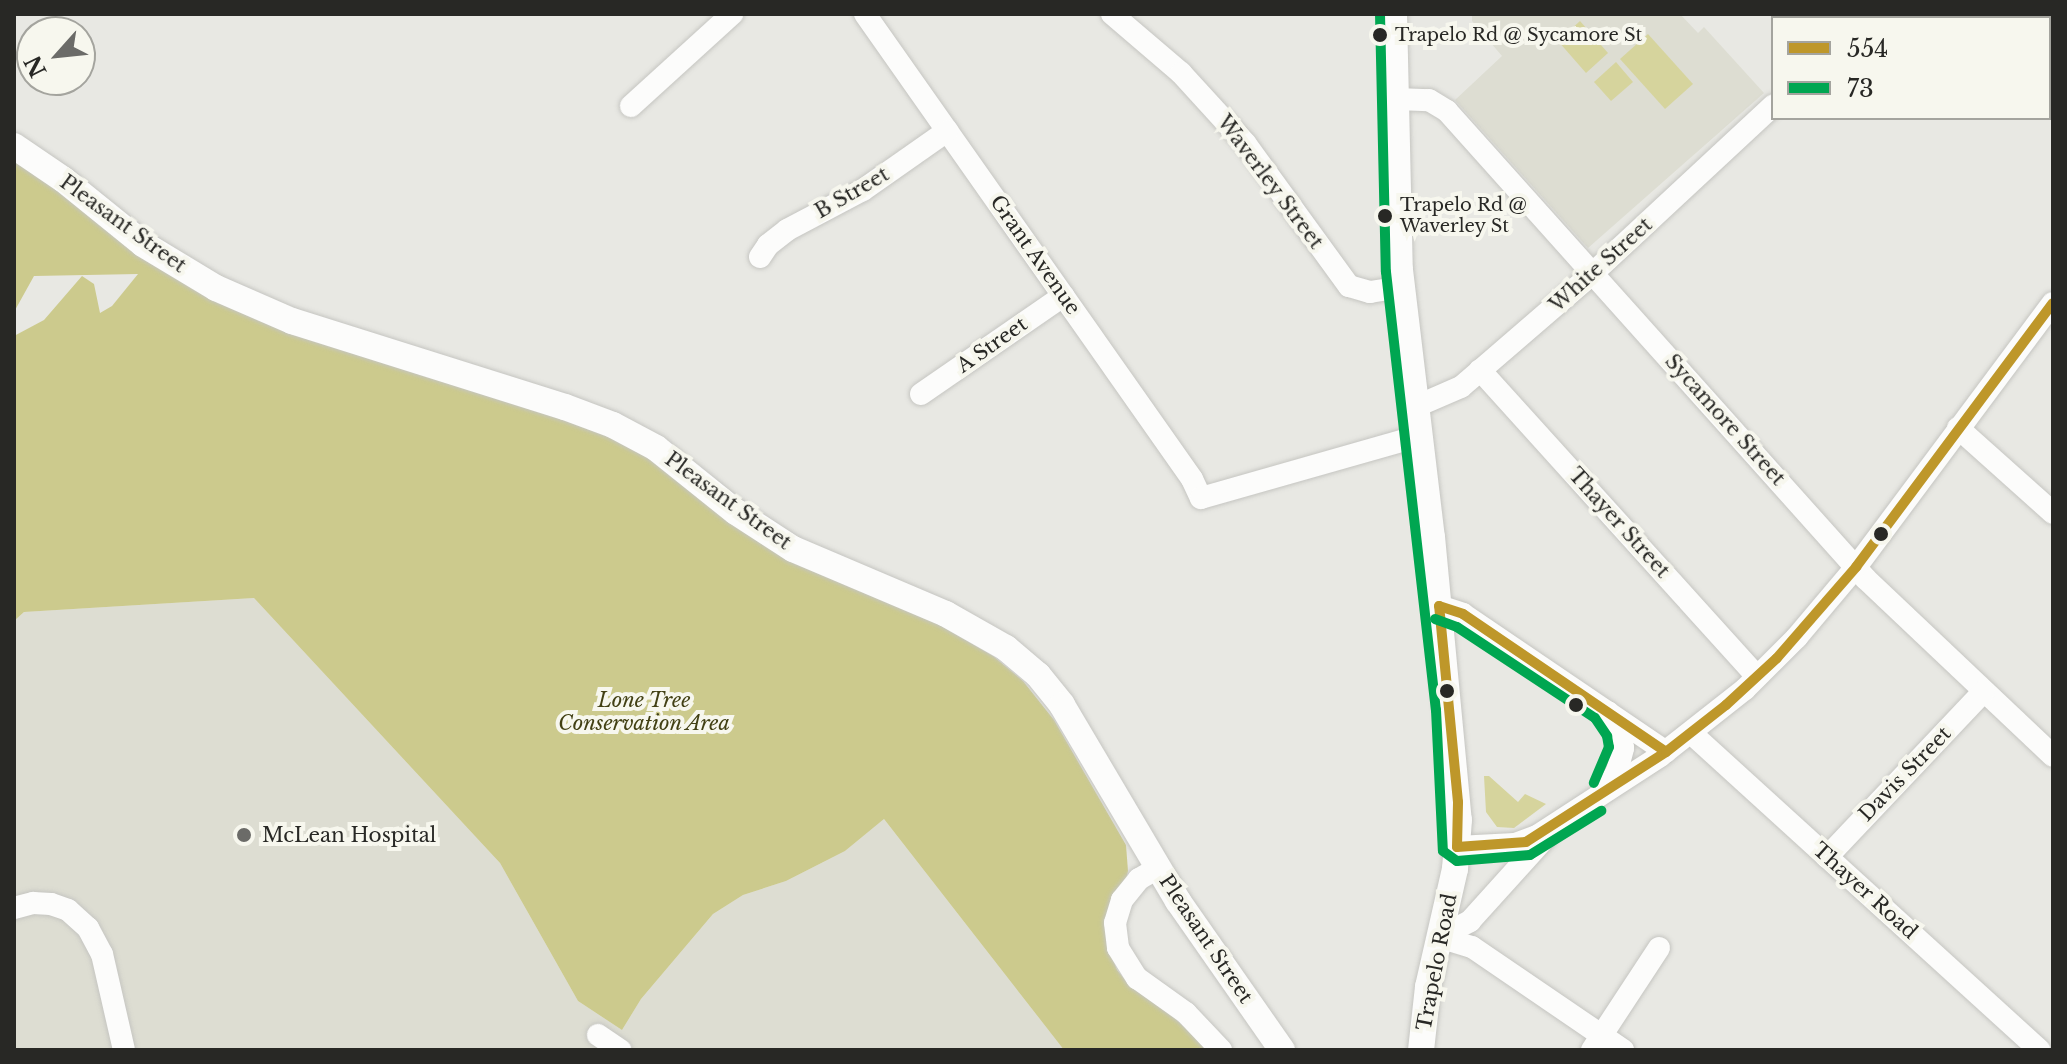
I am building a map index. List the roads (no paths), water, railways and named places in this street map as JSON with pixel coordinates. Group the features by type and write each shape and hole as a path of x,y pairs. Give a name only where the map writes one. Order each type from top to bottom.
{"main road":[{"name":"Trapelo Road","path":"1394,14 1402,287 1450,709 1457,847 1421,1050"},
{"name":"Pleasant Street","path":"14,146 150,248 216,288 292,321 605,422 656,448 736,512 793,549 938,610 994,639 1027,665 1054,694 1158,868 1282,1050"}],"street":[{"path":"631,106 732,14"},
{"name":"Grant Avenue","path":"865,14 1192,479 1201,498 1419,436"},
{"name":"Waverley Street","path":"1112,14 1181,73 1245,143 1349,286 1370,292 1402,287"},
{"name":"Sycamore Street","path":"1396,99 1429,100 1441,106 1856,567 2053,756"},
{"name":"White Street","path":"1417,406 1454,391 1480,370 1593,273 1771,108"},
{"name":"B Street","path":"760,257 768,245 787,230 863,190 947,131"},
{"name":"A Street","path":"921,394 1063,296"},
{"path":"1439,937 1470,921 1532,850 1567,818 1691,733 1757,677 1797,637 1856,567 2053,303"},
{"name":"Thayer Street","path":"1480,370 1757,677"},
{"path":"1958,428 2053,513"},
{"path":"1439,606 1463,614 1666,752"},
{"name":"Davis Street","path":"1827,857 1984,691"},
{"path":"1600,794 1617,771 1623,744 1620,731 1605,708"},
{"name":"Thayer Road","path":"1691,733 2039,1050"},
{"path":"1457,847 1520,843 1567,818"},
{"path":"1158,868 1139,879 1122,900 1115,923 1118,948 1137,978 1186,1013 1221,1050"},
{"path":"14,908 33,903 51,904 68,910 88,928 102,954 124,1050"},
{"path":"1439,937 1472,947 1595,1042 1623,1050"},
{"path":"1595,1042 1659,948"}],"place":[{"name":"Trapelo Rd @ Sycamore St","path":"1380,35"},
{"name":"Trapelo Rd @ Waverley St","path":"1385,216"},
{"name":"McLean Hospital","path":"244,835"}],"park label":[{"name":"Lone Tree Conservation Area","path":"644,712"}]}
